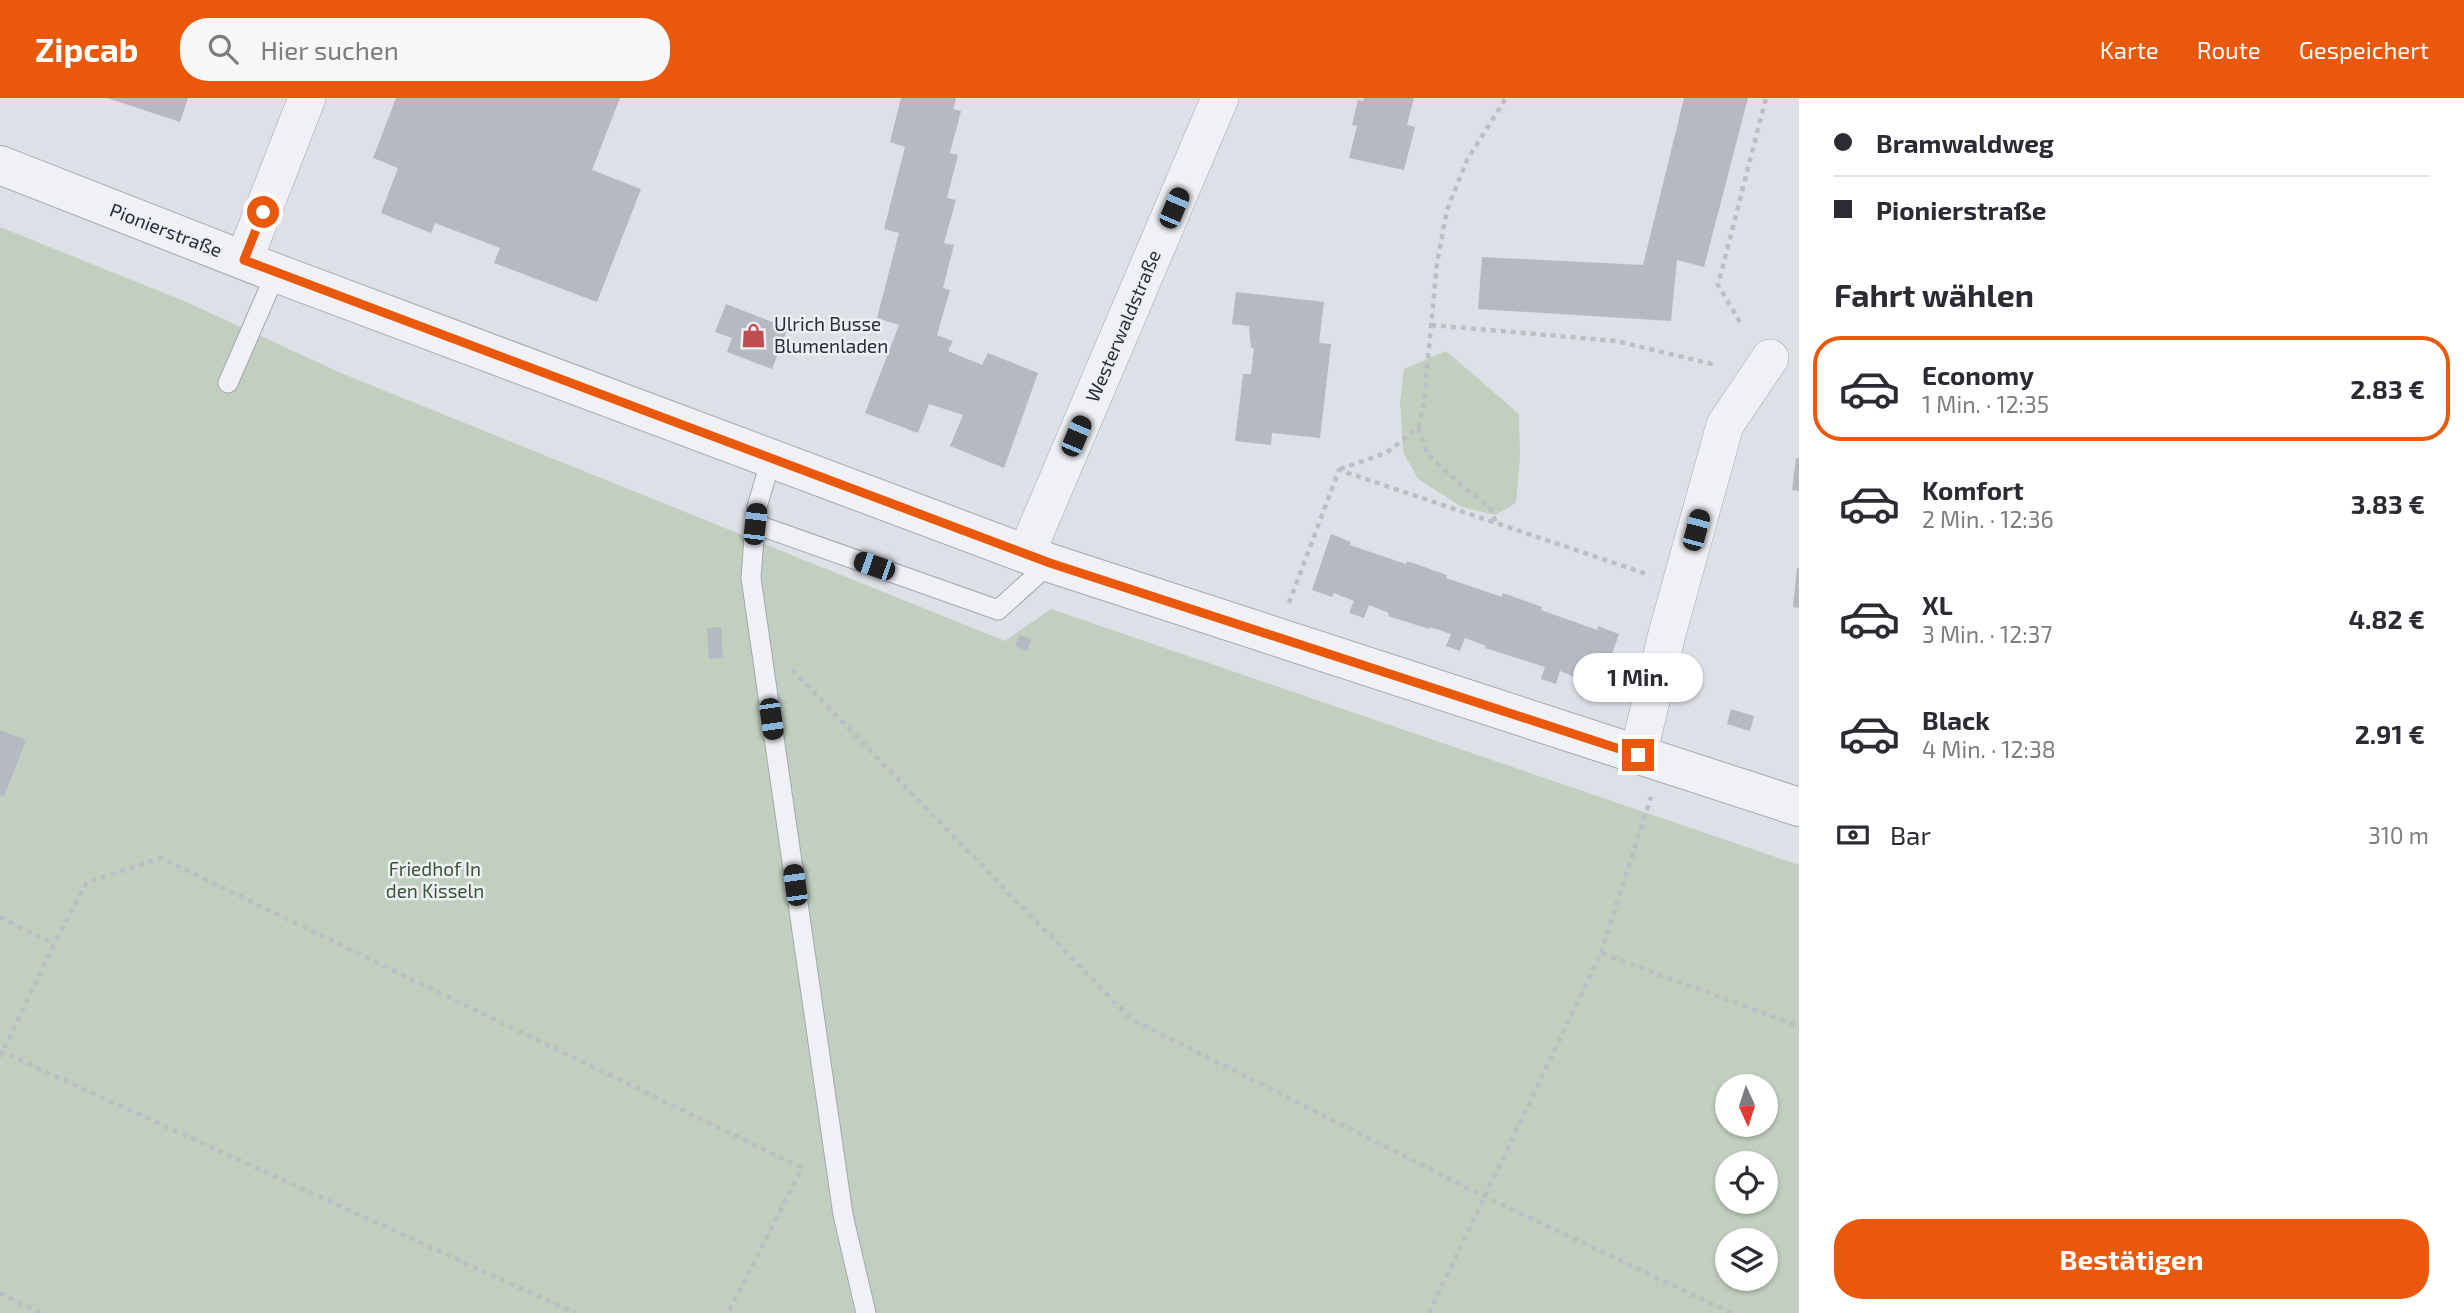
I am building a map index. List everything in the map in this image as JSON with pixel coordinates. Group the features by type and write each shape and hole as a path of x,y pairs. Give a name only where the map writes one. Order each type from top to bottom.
{"street":[{"path":"260,267 307,98"},
{"name":"Westerwaldstraße","path":"1038,559 1220,98"},
{"name":"Pionierstraße","path":"0,165 260,267 1038,559 1799,807"},
{"path":"1649,759 1667,634 1725,425 1770,358"}],"lane":[{"path":"228,383 260,267"},
{"path":"771,460 757,507 751,578 843,1215 866,1313"},
{"path":"755,524 998,610 1038,559"}],"path":[{"path":"1496,523 1490,507 1428,456 1418,428 1424,401 1437,263 1447,210 1467,160 1506,98"},
{"path":"1740,322 1718,285 1766,98"},
{"path":"1431,325 1616,341 1716,365"},
{"path":"1287,610 1339,470 1386,453 1418,428"},
{"path":"1339,470 1659,578"},
{"path":"759,637 1131,1018 1486,1197 1731,1313"},
{"path":"1429,1313 1601,953 1649,759"},
{"path":"575,1313 1,1053 87,882 161,858 802,1168 728,1313"},
{"path":"0,917 54,944"},
{"path":"1601,953 1799,1027"},
{"path":"0,1293 41,1313"}],"green space":[{"name":"Friedhof In den Kisseln","path":"0,227 184,301 341,373 1005,641 1051,609 1799,865 1799,1313 0,1313"},
{"path":"1446,351 1519,414 1520,457 1516,503 1495,515 1462,507 1418,479 1403,452 1400,401 1404,369"}],"building":[{"path":"107,98 188,98 180,122"},
{"path":"396,98 620,98 592,170 641,189 597,302 494,263 500,248 435,223 431,233 381,213 398,168 373,158"},
{"path":"901,98 956,98 953,109 961,111 950,153 958,155 947,198 956,200 944,243 954,245 943,288 950,290 937,335 953,341 948,351 982,365 988,353 1038,373 1004,468 950,446 963,415 929,404 918,433 865,413 899,325 877,318 899,233 884,229 905,147 890,142"},
{"path":"1364,98 1414,98 1407,125 1415,127 1404,170 1349,158 1357,126 1352,125 1358,100 1363,101"},
{"path":"1684,98 1748,98 1704,267 1677,260 1671,321 1478,309 1482,257 1643,265"},
{"path":"1236,292 1324,302 1319,343 1331,344 1320,438 1272,433 1271,445 1235,441 1243,374 1251,374 1254,348 1251,348 1249,326 1232,324"},
{"name":"Ulrich Busse Blumenladen","path":"726,304 788,328 772,369 727,352 732,338 715,332"},
{"path":"1796,458 1799,458 1799,491 1792,490"},
{"path":"1331,534 1351,542 1350,545 1406,564 1407,561 1502,597 1503,593 1597,630 1598,626 1619,634 1600,688 1560,671 1556,684 1541,679 1545,667 1485,648 1486,646 1465,638 1460,651 1446,646 1451,634 1388,616 1389,613 1369,605 1364,618 1349,613 1354,601 1334,593 1332,597 1312,590"},
{"path":"1799,568 1799,608 1793,607"},
{"path":"721,627 723,658 709,659 707,628"},
{"path":"1019,635 1031,639 1027,651 1015,646"},
{"path":"1731,709 1754,716 1750,731 1727,724"},
{"path":"0,730 26,740 4,797 0,795"}],"place":[{"name":"Ulrich Busse Blumenladen","path":"754,335"}],"route":[{"path":"263,212 244,260 1050,563 1638,755"}]}
